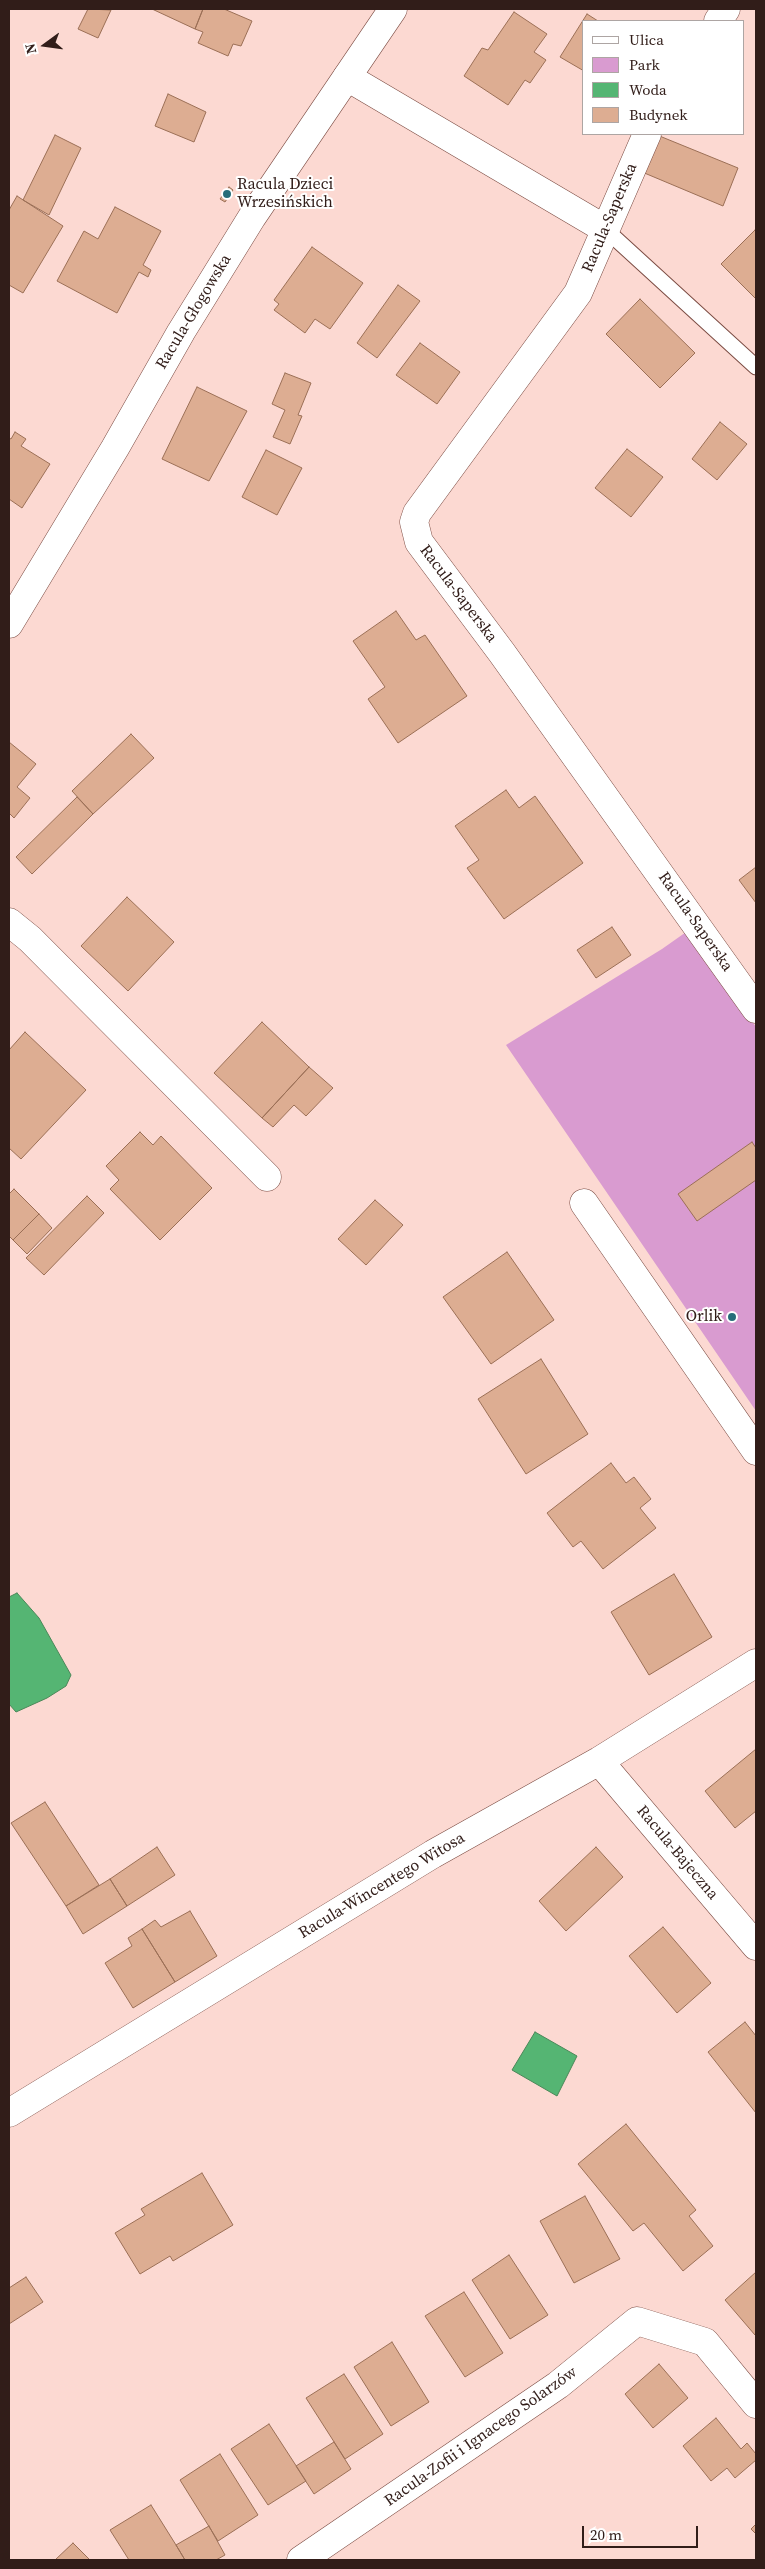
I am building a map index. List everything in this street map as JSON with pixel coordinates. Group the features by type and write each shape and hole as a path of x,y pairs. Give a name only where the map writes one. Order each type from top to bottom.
{"street":[{"name":"Racula-Głogowska","path":"9,624 116,448 181,332 252,217 393,9"},
{"path":"719,20 726,9"},
{"path":"347,77 605,229"},
{"name":"Racula-Saperska","path":"647,135 578,293 417,513 414,528 419,542 502,653 756,1009"},
{"path":"9,922 30,939 267,1177"},
{"path":"584,1203 756,1451"},
{"name":"Racula-Wincentego Witosa","path":"9,2113 433,1854 599,1761 756,1663"},
{"name":"Racula-Bajeczna","path":"599,1761 756,1946"},
{"name":"Racula-Zofii i Ignacego Solarzów","path":"301,2560 558,2385 636,2320 705,2342 756,2404"}],"lane":[{"path":"605,229 756,367"}],"green space":[{"path":"689,930 756,1027 756,1411 506,1045 662,949"}],"water":[{"path":"17,1593 39,1618 71,1675 66,1686 47,1698 16,1712 9,1704 9,1597"},
{"path":"535,2032 577,2056 557,2096 512,2070"}],"building":[{"path":"88,9 111,10 98,38 78,29"},
{"path":"152,9 203,9 195,29"},
{"path":"203,9 224,9 252,21 241,46 233,44 228,56 198,43 203,32 195,29"},
{"path":"514,12 547,34 534,52 546,60 530,83 525,80 508,105 464,76 482,48 488,50"},
{"path":"587,14 596,20 583,20"},
{"path":"582,22 582,70 560,57"},
{"path":"168,94 206,112 194,142 155,126"},
{"path":"55,135 81,148 49,215 23,200"},
{"path":"657,135 738,168 723,206 642,172"},
{"path":"229,187 233,190 225,202 220,199"},
{"path":"17,196 63,226 23,293 9,285 9,210"},
{"path":"115,207 161,231 143,265 151,270 148,277 139,272 117,313 57,281 84,231 98,239"},
{"path":"755,230 756,232 756,299 721,264"},
{"path":"312,247 363,283 330,329 315,319 305,333 274,310 279,304 274,300"},
{"path":"398,285 420,301 377,358 357,343"},
{"path":"640,299 695,353 660,388 606,334"},
{"path":"420,343 460,372 437,404 396,375"},
{"path":"285,373 311,383 298,415 302,416 290,444 273,437 285,410 272,404"},
{"path":"197,387 247,411 209,481 162,459"},
{"path":"720,422 747,444 717,480 692,459"},
{"path":"15,432 26,439 21,446 50,464 22,508 9,499 9,438 11,439"},
{"path":"627,449 663,477 631,517 595,488"},
{"path":"266,450 302,468 277,515 242,497"},
{"path":"396,611 416,640 425,635 467,696 398,743 368,699 385,687 353,641"},
{"path":"131,734 154,758 93,814 72,791"},
{"path":"9,742 36,764 17,787 30,798 14,818 9,813"},
{"path":"506,790 519,808 535,796 583,863 504,919 467,868 479,860 455,826"},
{"path":"77,797 93,814 32,874 16,857"},
{"path":"756,867 756,903 739,880"},
{"path":"127,897 174,942 128,991 81,946"},
{"path":"612,927 631,955 596,978 577,950"},
{"path":"262,1022 309,1067 262,1118 214,1073"},
{"path":"25,1032 86,1090 21,1159 9,1148 9,1050"},
{"path":"309,1067 333,1088 306,1116 294,1105 273,1127 262,1118"},
{"path":"140,1132 153,1145 161,1136 212,1188 160,1240 110,1189 119,1180 106,1166"},
{"path":"752,1142 756,1148 756,1180 697,1221 678,1194"},
{"path":"14,1189 39,1214 13,1240 9,1236 9,1194"},
{"path":"87,1196 104,1213 44,1275 26,1258"},
{"path":"375,1200 403,1225 366,1265 338,1239"},
{"path":"39,1214 52,1228 27,1254 13,1240"},
{"path":"507,1252 554,1320 491,1364 443,1297"},
{"path":"541,1359 588,1434 526,1474 478,1399"},
{"path":"611,1463 626,1483 634,1477 651,1499 640,1508 656,1528 603,1569 581,1541 573,1547 547,1513"},
{"path":"674,1574 712,1637 649,1675 611,1612"},
{"path":"756,1749 756,1811 735,1828 705,1791"},
{"path":"45,1802 99,1885 66,1906 11,1823"},
{"path":"157,1847 175,1875 127,1906 110,1879"},
{"path":"596,1847 623,1877 566,1931 539,1901"},
{"path":"110,1879 127,1906 83,1934 66,1906"},
{"path":"190,1911 217,1956 175,1982 142,1929 155,1920 161,1927"},
{"path":"663,1927 711,1983 677,2013 629,1956"},
{"path":"142,1929 175,1982 133,2008 105,1963 132,1946 128,1938"},
{"path":"745,2022 756,2036 756,2113 708,2052"},
{"path":"626,2124 696,2210 689,2216 713,2246 683,2271 644,2223 633,2231 578,2164"},
{"path":"202,2173 233,2225 173,2261 170,2256 140,2274 115,2233 145,2215 141,2209"},
{"path":"585,2196 620,2259 574,2283 540,2221"},
{"path":"509,2255 548,2315 510,2339 472,2280"},
{"path":"756,2272 756,2334 755,2335 725,2300"},
{"path":"26,2277 43,2302 9,2324 9,2288"},
{"path":"464,2292 503,2353 465,2377 425,2316"},
{"path":"392,2342 429,2402 391,2426 354,2367"},
{"path":"659,2364 688,2398 653,2428 625,2394"},
{"path":"344,2374 383,2434 345,2459 306,2398"},
{"path":"716,2418 741,2449 747,2443 756,2454 756,2460 735,2478 727,2468 711,2481 683,2446"},
{"path":"269,2424 306,2481 268,2505 231,2449"},
{"path":"334,2442 351,2469 314,2494 296,2466"},
{"path":"220,2454 258,2515 218,2541 180,2480"},
{"path":"151,2505 185,2560 129,2560 110,2530"},
{"path":"756,2524 756,2534 751,2529"},
{"path":"209,2526 225,2555 216,2560 185,2560 176,2545"},
{"path":"73,2543 90,2560 55,2560"}],"place":[{"name":"Racula Dzieci Wrzesińskich","path":"227,194"},
{"name":"Orlik","path":"732,1317"}]}
